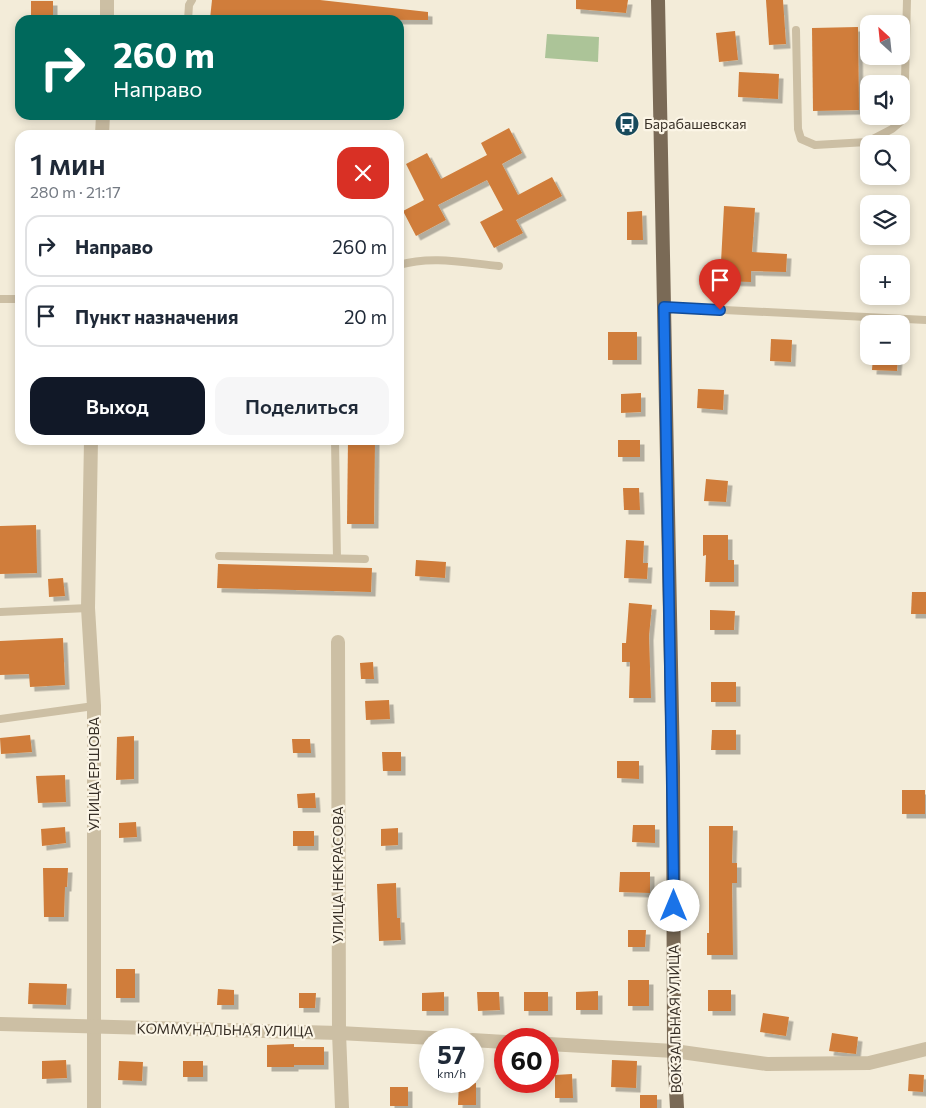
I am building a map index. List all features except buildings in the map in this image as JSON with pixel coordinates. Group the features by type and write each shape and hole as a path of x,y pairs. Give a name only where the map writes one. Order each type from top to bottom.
{"main road":[{"name":"ВОКЗАЛЬНАЯ УЛИЦА","path":"658,0 672,747 676,1108"}],"street":[{"path":"107,0 107,15"},
{"name":"УЛИЦА ЕРШОВА","path":"91,445 88,608 94,706 94,1108"},
{"name":"УЛИЦА НЕКРАСОВА","path":"338,642 339,1033 342,1108"},
{"name":"КОММУНАЛЬНАЯ УЛИЦА","path":"0,1024 339,1033 419,1037"},
{"path":"559,1045 674,1050 767,1064 869,1063 926,1049"}],"lane":[{"path":"189,15 192,0"},
{"path":"796,30 798,129 801,139 814,145 866,142 892,129 904,119 908,0"},
{"path":"404,264 436,260 499,266"},
{"path":"0,298 15,299"},
{"path":"664,307 926,320"},
{"path":"335,445 337,558"},
{"path":"219,556 365,559"},
{"path":"0,612 88,608"},
{"path":"0,719 94,706"}],"green space":[{"path":"547,34 599,37 598,62 545,58"}],"place":[{"name":"Барабашевская","path":"627,124"}],"route":[{"path":"674,906 664,307 720,310"}]}
